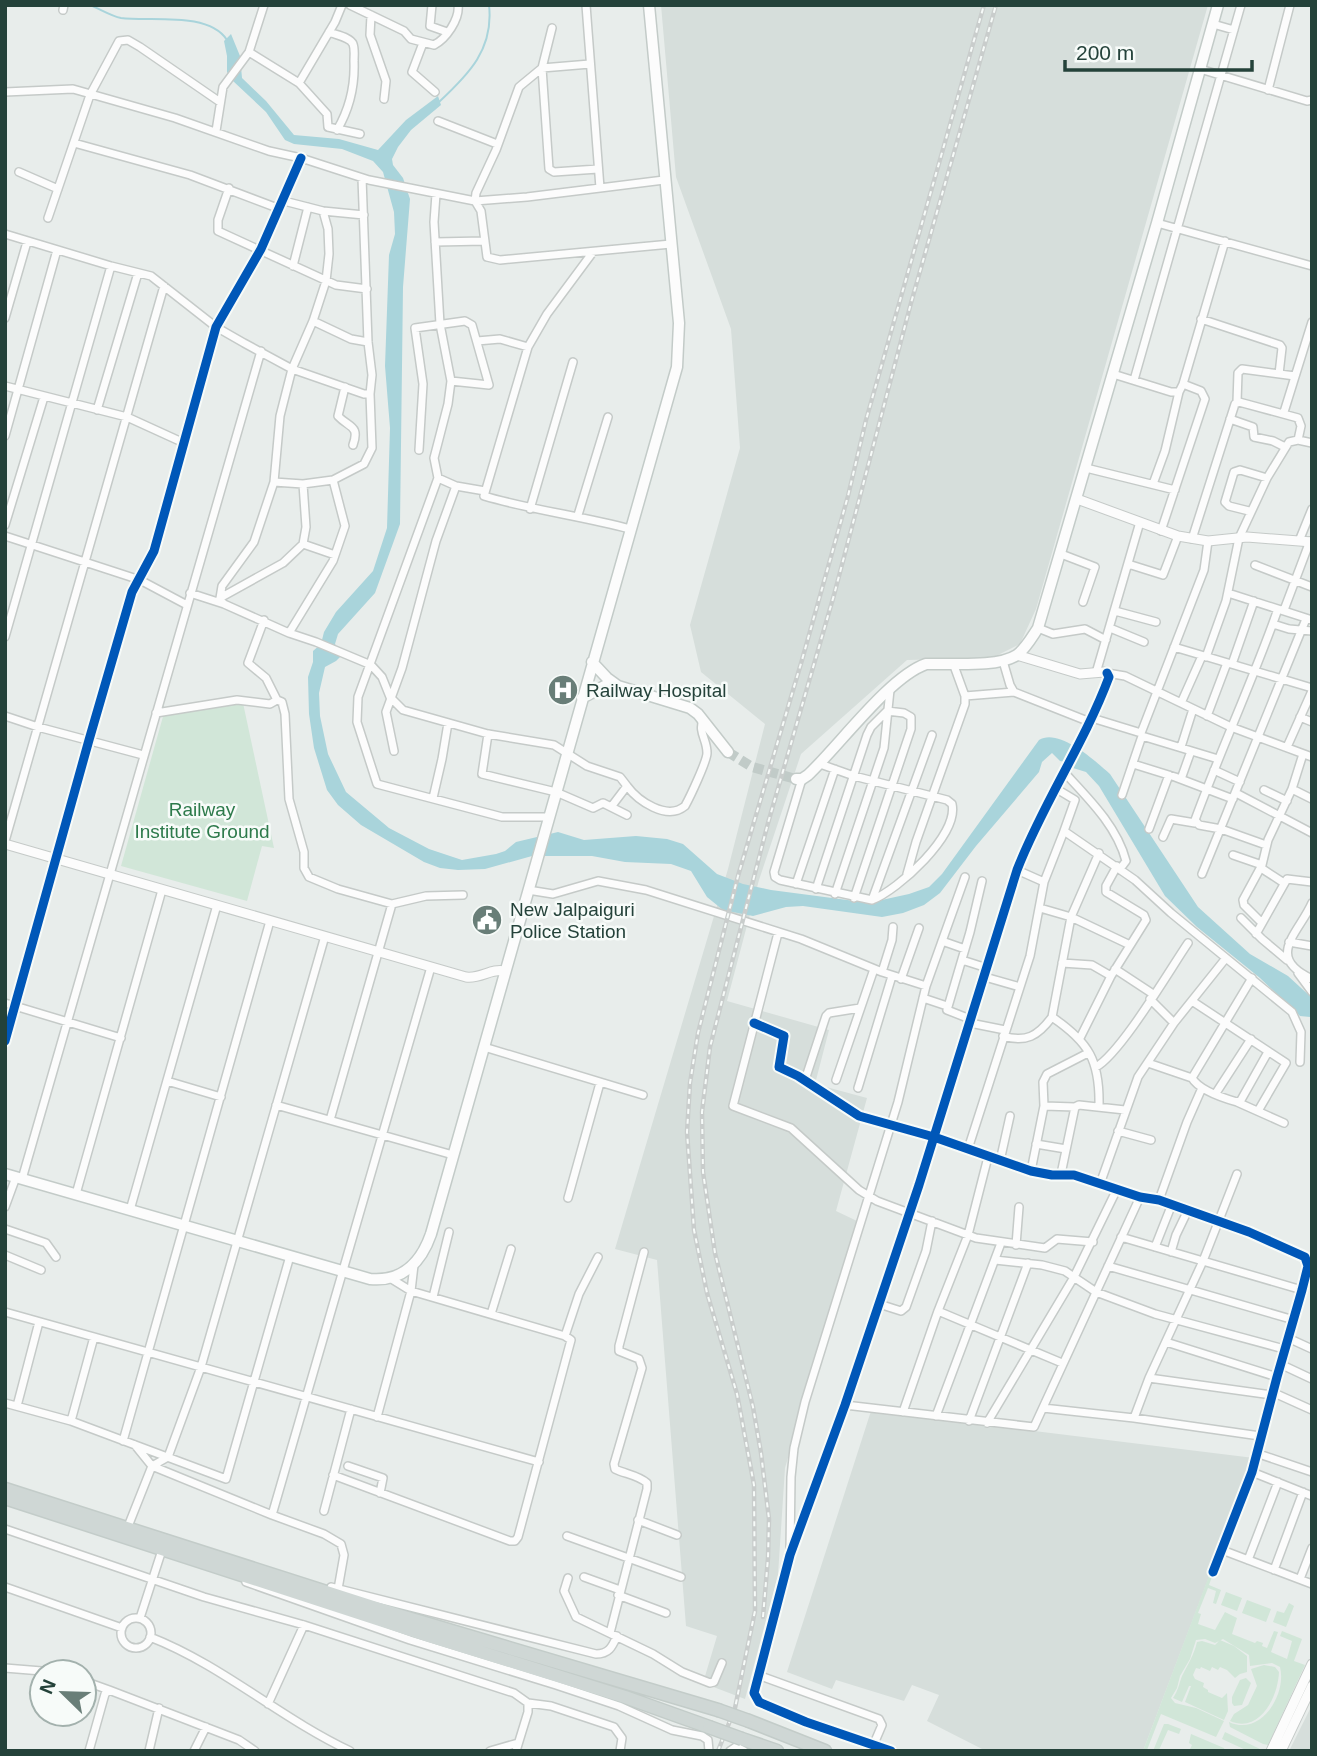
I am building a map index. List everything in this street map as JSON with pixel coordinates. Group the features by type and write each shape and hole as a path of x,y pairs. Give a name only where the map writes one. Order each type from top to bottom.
{"main road":[{"path":"15,1177 370,1279 390,1278 403,1273 414,1265 426,1248 679,356 679,323 649,5"},
{"path":"799,779 820,764 890,688 916,667 926,664 1003,661 1017,655 1038,628 1218,5"},
{"path":"592,662 612,682 690,708 703,719 728,752"},
{"path":"582,698 612,682"},
{"path":"5,1486 127,1529 420,1622 718,1710 825,1751"},
{"path":"5,1498 625,1697 709,1727 743,1745 777,1751"}],"street":[{"path":"216,131 223,88 249,52 264,5"},
{"path":"299,83 342,5"},
{"path":"350,5 404,31 411,39 437,44 458,17 458,5"},
{"path":"432,5 430,26 447,32"},
{"path":"586,5 600,188"},
{"path":"1134,380 1241,5"},
{"path":"1268,90 1290,5"},
{"path":"371,15 370,35 384,73 384,99"},
{"path":"1213,24 1234,30"},
{"path":"552,28 542,68 549,169 554,172 598,169"},
{"path":"329,32 348,39 354,45 355,73 352,90 346,115 337,130"},
{"path":"48,218 90,94 115,46 123,39 140,47 220,102"},
{"path":"423,43 412,72 435,92"},
{"path":"249,52 299,83 327,114 328,127 360,134"},
{"path":"590,64 542,68 520,88 476,193 475,201 481,211 486,257 500,260 671,244"},
{"path":"1200,69 1307,101 1312,100"},
{"path":"6,95 73,89 365,179 475,201 664,180"},
{"path":"438,121 497,144"},
{"path":"74,143 190,174 282,205 364,215"},
{"path":"5,1041 132,592 154,551 216,327 261,249 301,158"},
{"path":"19,172 58,189"},
{"path":"274,482 303,484 333,480 353,472 368,458 372,448 365,179"},
{"path":"229,188 218,220 218,231 326,281 347,288 367,289"},
{"path":"436,194 435,242 440,324 451,381 449,404 434,458 438,478 358,697 357,722 377,783 502,817 548,820"},
{"path":"293,266 308,207"},
{"path":"222,601 222,586 254,542 274,482 281,416 292,369 313,321 326,281 328,229 323,211"},
{"path":"1157,223 1312,266"},
{"path":"5,234 150,276 216,327 292,369 370,394"},
{"path":"435,242 485,241"},
{"path":"1153,484 1165,451 1225,241"},
{"path":"5,318 27,242"},
{"path":"5,436 57,250"},
{"path":"593,253 547,314 528,347 484,496 530,509 578,515 630,529"},
{"path":"5,637 111,266"},
{"path":"97,410 138,272"},
{"path":"164,286 5,843 471,978 485,976 494,971 505,971"},
{"path":"1201,319 1280,345 1282,348 1279,374"},
{"path":"313,321 351,339 368,342"},
{"path":"419,450 423,384 415,328 465,321 472,325 489,385 451,381"},
{"path":"1284,412 1312,322"},
{"path":"477,341 500,339 528,347"},
{"path":"5,1207 68,1022 261,351"},
{"path":"530,509 573,362"},
{"path":"1192,539 1237,402 1240,370 1295,376"},
{"path":"1113,374 1171,392 1181,388 1201,391 1205,400 1161,531"},
{"path":"5,386 127,417 184,443"},
{"path":"345,387 338,416 355,429 353,445"},
{"path":"5,525 44,397"},
{"path":"1237,402 1284,412 1301,421 1298,440"},
{"path":"578,515 608,417"},
{"path":"1230,419 1253,427 1254,437 1285,447"},
{"path":"1181,704 1204,656 1228,593 1239,538 1249,511 1289,442 1298,440 1312,443"},
{"path":"1086,468 1175,489"},
{"path":"1249,511 1229,506 1225,502 1234,472 1240,470 1266,478"},
{"path":"438,478 456,486 485,491"},
{"path":"289,633 335,555 345,526 333,480"},
{"path":"222,601 283,563 303,544 306,527 303,484"},
{"path":"394,751 386,712 402,668 436,541 456,486"},
{"path":"1077,499 1178,537 1208,541 1239,538 1311,542 1297,581 1273,624 1195,823"},
{"path":"1299,541 1312,509"},
{"path":"1096,673 1140,522"},
{"path":"5,536 140,580 187,605"},
{"path":"1128,564 1163,575 1178,537"},
{"path":"1122,795 1156,691 1204,570 1208,541"},
{"path":"303,544 335,555"},
{"path":"1061,554 1095,567 1083,602"},
{"path":"1255,565 1312,587"},
{"path":"190,593 222,601 289,633 371,665 382,677 390,697 403,710 488,734 554,745 587,766 620,777 639,799 660,810 670,812 685,806 706,761 707,746 700,729 703,719"},
{"path":"1202,874 1302,631 1309,620 1228,593"},
{"path":"1207,716 1254,601"},
{"path":"1115,611 1156,622"},
{"path":"264,620 248,663 266,678 277,700 282,702 285,713 289,799 304,852 304,868 309,877 338,889 393,904 426,896 463,895"},
{"path":"1273,624 1312,631"},
{"path":"1038,628 1053,634 1085,629 1106,640"},
{"path":"1110,628 1144,642"},
{"path":"1174,647 1312,689 1287,747"},
{"path":"1017,655 1080,674 1117,673 1231,727 1312,757"},
{"path":"1003,661 1014,692"},
{"path":"907,875 932,794 965,704 965,696 953,663"},
{"path":"891,1751 806,1722 759,1702 754,1693 790,1555 845,1405 910,1213 1017,870 1038,821 1091,720 1109,677 1107,673"},
{"path":"835,894 884,748 890,688"},
{"path":"965,696 1014,692 1091,720 1112,724 1218,759"},
{"path":"156,713 237,700 270,704 277,700"},
{"path":"1181,747 1193,709"},
{"path":"816,889 867,735 887,711"},
{"path":"854,898 912,722 908,715 887,711"},
{"path":"5,716 144,755"},
{"path":"1300,717 1312,722"},
{"path":"433,798 447,723"},
{"path":"488,734 482,774 556,792 593,808 600,803 627,815"},
{"path":"872,901 932,735"},
{"path":"1181,779 1191,751"},
{"path":"1262,923 1242,903 1261,866 1266,845 1292,789 1303,754"},
{"path":"799,779 774,872 775,877 780,880 872,901 907,875 938,846 953,816 952,804 932,794 872,781 820,764"},
{"path":"1133,764 1206,790 1234,796 1312,833"},
{"path":"796,884 835,769"},
{"path":"1214,770 1240,782"},
{"path":"1065,771 1099,811 1116,837 1125,858 1125,863 1106,886 1106,892 1146,917 1113,972 1080,1038"},
{"path":"1149,829 1169,775"},
{"path":"611,807 627,786"},
{"path":"968,1149 1030,956 1044,882 1075,800 1055,788"},
{"path":"1292,789 1312,799"},
{"path":"1264,790 1287,801"},
{"path":"1163,837 1171,819 1221,829 1266,845"},
{"path":"1064,831 1119,868 1282,1003 1298,1022 1302,1044 1300,1062"},
{"path":"982,881 947,1010 1016,1040 1025,1039 1041,1030 1052,1017 1071,917 1099,853"},
{"path":"1233,855 1261,866 1284,883"},
{"path":"1017,870 1044,882"},
{"path":"790,1555 790,1486 794,1448 826,1329 891,1124 926,986 965,877"},
{"path":"1256,934 1284,883 1291,878 1312,881"},
{"path":"528,890 553,894 598,881 658,893 811,942 878,971 926,986"},
{"path":"76,1194 162,890"},
{"path":"1287,960 1289,942 1312,903"},
{"path":"330,1120 393,904"},
{"path":"130,1210 217,905"},
{"path":"1040,908 1071,917 1130,945"},
{"path":"1241,918 1296,969 1312,992"},
{"path":"123,1441 270,921"},
{"path":"836,1080 860,1008 892,940 893,927"},
{"path":"901,979 919,928"},
{"path":"778,933 733,1106 791,1128 867,1196 932,1222 968,1235 1016,1245 1045,1248 1057,1239 1093,1242"},
{"path":"127,1529 152,1466 168,1457 201,1367 324,936"},
{"path":"942,941 965,949"},
{"path":"1289,942 1312,946"},
{"path":"1096,1067 1108,1059 1188,943"},
{"path":"1100,1184 1134,1084 1174,1023 1226,958"},
{"path":"962,960 1020,987"},
{"path":"1062,963 1092,965 1113,972 1151,997 1174,1023"},
{"path":"272,1516 430,967"},
{"path":"1296,969 1312,979"},
{"path":"858,1088 892,976"},
{"path":"1192,1078 1252,978"},
{"path":"923,998 947,1006"},
{"path":"1192,1001 1284,1060 1286,1066 1258,1111"},
{"path":"5,1003 121,1038"},
{"path":"804,1080 826,1016 860,1008"},
{"path":"1052,1017 1080,1038 1096,1067 1099,1107"},
{"path":"754,1023 784,1036 779,1067 859,1116 934,1137 1031,1171 1061,1174 1172,1204 1301,1254 1307,1260 1302,1290 1252,1472 1213,1572"},
{"path":"1216,1093 1251,1039"},
{"path":"484,1047 643,1095"},
{"path":"1237,1102 1241,1100 1268,1052"},
{"path":"1031,1171 1044,1106 1043,1082 1047,1074 1088,1054"},
{"path":"1148,1063 1192,1078 1202,1088 1284,1123"},
{"path":"167,1082 221,1097"},
{"path":"568,1198 600,1083"},
{"path":"1159,1200 1202,1088"},
{"path":"276,1105 453,1155"},
{"path":"1044,1106 1125,1110"},
{"path":"1061,1174 1075,1107"},
{"path":"1000,1161 1010,1116"},
{"path":"1118,1131 1151,1140"},
{"path":"1036,1144 1066,1149"},
{"path":"903,1412 968,1235 988,1157"},
{"path":"1134,1418 1203,1261 1237,1174"},
{"path":"987,1423 1074,1277 1117,1189"},
{"path":"845,1405 1034,1427 1140,1196"},
{"path":"1155,1247 1172,1204"},
{"path":"1016,1245 1019,1207"},
{"path":"1171,1252 1188,1210"},
{"path":"879,1304 901,1311 906,1307 926,1251 932,1222"},
{"path":"5,1229 46,1243 56,1257"},
{"path":"433,1297 449,1232"},
{"path":"1121,1237 1302,1290"},
{"path":"936,1416 1001,1243"},
{"path":"491,1314 511,1249"},
{"path":"311,1586 338,1589 596,1654 610,1651 619,1593 647,1483 615,1469 614,1464 642,1368 639,1359 622,1353 619,1346 644,1252"},
{"path":"5,1255 41,1269"},
{"path":"5,1403 71,1421 226,1479 289,1256"},
{"path":"565,1336 579,1294 598,1257"},
{"path":"995,1260 1028,1263 1065,1271 1096,1292 1176,1319 1284,1349"},
{"path":"969,1420 1028,1263"},
{"path":"377,1416 411,1291 414,1265"},
{"path":"1108,1266 1293,1320"},
{"path":"333,1475 510,1541 515,1541 518,1537 571,1340 411,1291 390,1278"},
{"path":"938,1311 1062,1363"},
{"path":"5,1312 539,1462"},
{"path":"17,1406 39,1322"},
{"path":"71,1421 94,1337"},
{"path":"1288,1338 1311,1346"},
{"path":"1166,1342 1277,1377"},
{"path":"1280,1364 1312,1379"},
{"path":"1150,1378 1272,1393 1312,1410"},
{"path":"1043,1408 1260,1436"},
{"path":"324,1511 351,1409"},
{"path":"135,1445 152,1466 272,1516 324,1534 341,1544 344,1555 338,1589"},
{"path":"1256,1453 1312,1472"},
{"path":"348,1466 383,1478 380,1493"},
{"path":"1252,1472 1312,1496"},
{"path":"1248,1560 1278,1482"},
{"path":"1274,1570 1303,1492"},
{"path":"638,1521 677,1535"},
{"path":"5,1529 204,1597 304,1625 514,1693 528,1703 551,1706 614,1727 622,1738 620,1751"},
{"path":"567,1536 681,1577"},
{"path":"1300,1579 1312,1548"},
{"path":"140,1618 162,1550"},
{"path":"1222,1550 1312,1584"},
{"path":"187,1558 313,1608 619,1706 672,1730 702,1736 708,1740 709,1751"},
{"path":"584,1577 666,1613"},
{"path":"568,1578 564,1591 573,1613 653,1654 674,1668 710,1683 718,1678 722,1663"},
{"path":"5,1587 122,1628"},
{"path":"140,1618 149,1625 150,1637 143,1646 131,1646 122,1636 122,1628 129,1620 140,1618"},
{"path":"268,1704 304,1625"},
{"path":"150,1637 196,1656 300,1725 350,1751"},
{"path":"1271,1751 1312,1664"},
{"path":"5,1668 28,1670"},
{"path":"758,1675 879,1719 882,1725 873,1746"},
{"path":"98,1686 245,1743 256,1751"},
{"path":"1281,1751 1312,1686"},
{"path":"89,1751 105,1693 109,1690"},
{"path":"490,1751 517,1747 528,1712 528,1703"},
{"path":"149,1751 159,1708"},
{"path":"194,1751 205,1727"},
{"path":"730,1751 743,1745"}],"shaded area":[{"path":"661,5 1208,5 1036,609 1020,644 992,658 907,660 801,754 759,880 727,1001 829,1030 815,1084 867,1098 836,1211 857,1221 785,1468 778,1575 745,1699 703,1683 717,1636 686,1626 657,1260 615,1249 728,869 765,724 701,672 690,625 740,448 731,329 676,177"},
{"path":"871,1411 1254,1458 1143,1751 986,1751 927,1721 939,1695 912,1685 904,1701 836,1680 832,1689 787,1672"},
{"path":"1312,1705 1312,1751 1289,1751"}],"green space":[{"name":"Railway Institute Ground","path":"243,703 274,848 262,846 247,901 121,866 164,713"},
{"path":"1210,1573 1213,1574 1209,1585 1221,1590 1216,1604 1213,1603 1216,1591 1208,1588 1198,1613 1201,1614 1198,1624 1215,1630 1225,1612 1237,1618 1232,1634 1255,1643 1263,1643 1262,1646 1267,1648 1274,1631 1278,1632 1271,1652 1287,1659 1292,1641 1280,1636 1282,1631 1302,1639 1294,1661 1305,1665 1268,1745 1263,1744 1230,1727 1229,1722 1251,1724 1269,1710 1279,1689 1280,1667 1272,1663 1250,1666 1249,1655 1223,1639 1215,1643 1205,1639 1196,1640 1171,1698 1175,1703 1196,1708 1224,1721 1216,1737 1161,1714 1147,1750 1143,1751"},
{"path":"1226,1592 1242,1598 1237,1611 1221,1605"},
{"path":"1247,1600 1271,1609 1266,1622 1242,1613"},
{"path":"1289,1603 1294,1606 1286,1627 1273,1622 1277,1611 1284,1613"},
{"path":"1220,1640 1247,1656 1247,1672 1235,1678 1220,1667 1218,1670 1212,1667 1210,1671 1201,1667 1196,1668 1193,1675 1204,1683 1203,1687 1208,1692 1222,1698 1227,1693 1228,1711 1224,1720 1185,1702 1191,1686 1182,1702 1173,1698 1197,1642 1215,1645"},
{"path":"1264,1665 1275,1667 1279,1672 1271,1702 1258,1718 1250,1722 1241,1724 1230,1721 1234,1714 1248,1705 1257,1686 1251,1669"},
{"path":"1246,1678 1251,1683 1242,1705 1234,1706 1232,1697 1240,1680"},
{"path":"1164,1724 1181,1729 1179,1734 1168,1730 1159,1750 1153,1751"},
{"path":"1225,1732 1263,1751 1248,1751 1222,1739"},
{"path":"1191,1734 1224,1748 1225,1751 1189,1751 1192,1745 1189,1743"}],"water":[{"path":"231,34 240,56 242,78 266,101 294,135 339,139 378,150 406,120 438,96 441,105 411,130 392,159 393,165 403,178 410,199 403,287 400,524 375,593 338,634 335,644 342,655 325,667 319,693 320,716 328,754 346,792 389,828 429,849 462,860 496,854 516,842 558,832 584,840 636,836 667,839 683,844 717,874 743,884 855,901 877,901 929,887 942,874 1039,740 1056,738 1076,747 1110,774 1198,907 1250,954 1288,976 1312,998 1312,1020 1310,1017 1300,1016 1165,896 1099,786 1086,772 1060,761 1052,753 1042,762 1039,772 940,893 924,905 882,917 803,906 786,907 753,916 723,910 707,897 691,871 671,864 625,862 592,856 532,856 485,869 440,868 424,862 361,825 338,805 327,790 314,748 309,714 308,677 313,651 321,644 324,632 336,612 373,571 387,528 390,428 385,366 389,255 395,234 394,212 383,172 373,161 342,149 294,144 285,140 266,112 227,72 224,41"}],"waterway":[{"path":"90,5 121,18 193,21 218,31 227,40"},
{"path":"439,102 469,71 483,48 490,21 489,5"}],"tunnel":[{"path":"728,752 752,767 796,779"}],"railway":[{"path":"718,1751 735,1708 755,1611 754,1485 737,1394 707,1293 694,1230 687,1132 690,1083 698,1033 738,876 802,660 848,496 866,420 984,5"},
{"path":"763,1617 769,1519 761,1453 753,1407 715,1253 703,1172 702,1112 710,1047 768,823 834,595 911,303 996,5"}],"cycle path":[{"path":"5,1041 132,592 154,551 216,327 261,249 301,158"},
{"path":"891,1751 806,1722 759,1702 754,1693 790,1555 845,1405 919,1185 1017,870 1099,702 1109,677 1107,673"},
{"path":"754,1023 784,1036 779,1067 798,1076 859,1116 934,1137 1031,1171 1074,1175 1140,1197 1159,1200 1249,1232 1305,1257 1308,1266 1252,1472 1213,1572"}],"place":[{"name":"Railway Hospital","path":"563,690"},
{"name":"New Jalpaiguri Police Station","path":"487,920"}]}
